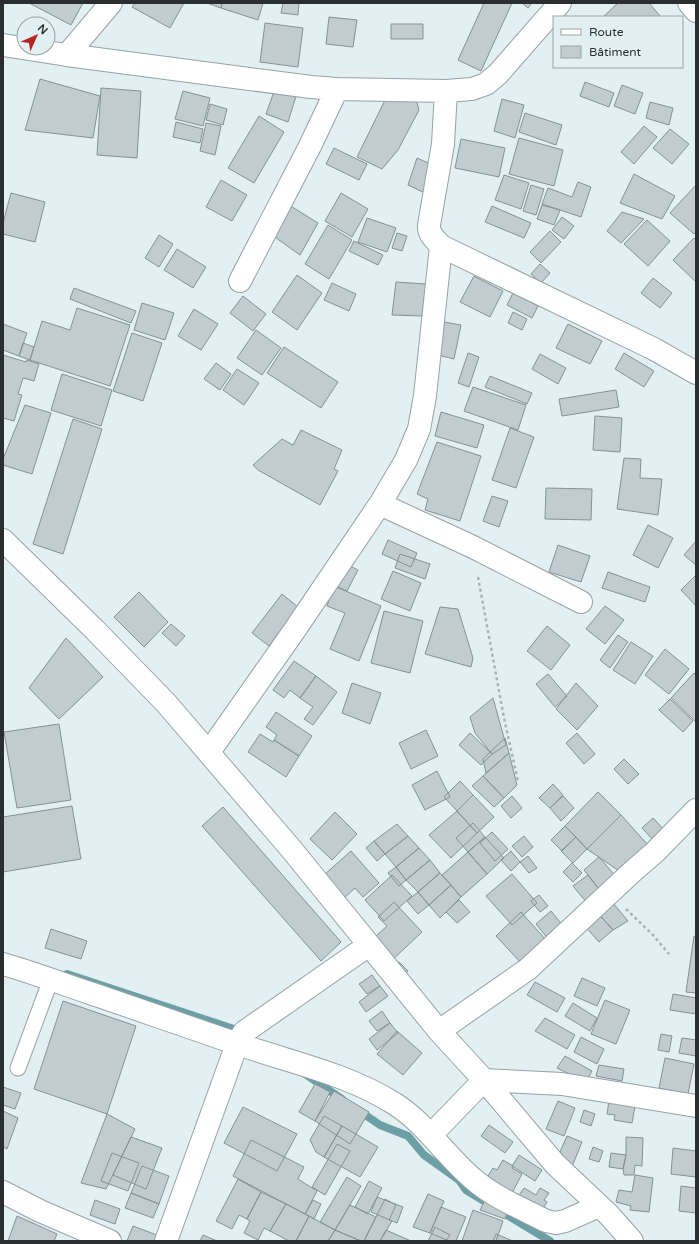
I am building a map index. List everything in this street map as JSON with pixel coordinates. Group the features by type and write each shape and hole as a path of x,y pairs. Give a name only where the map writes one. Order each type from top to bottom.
{"street":[{"path":"67,55 111,3"},
{"path":"3,45 67,55 311,87 337,89 446,91 472,89 486,84 506,65 560,3"},
{"path":"689,3 696,11"},
{"path":"240,282 337,89"},
{"path":"446,91 443,144 428,230 440,246 654,349 696,373"},
{"path":"209,752 294,631 380,504 406,460 419,429 425,396 440,246"},
{"path":"380,504 473,547 581,602"},
{"path":"3,540 106,641 166,703 292,850 439,1031 484,1080 555,1164 599,1206 632,1241"},
{"path":"439,1031 528,969 655,852 696,810"},
{"path":"166,1241 237,1044 244,1032 369,945"},
{"path":"3,964 51,979 237,1044 320,1069 363,1086 396,1104 431,1136 472,1178 488,1190 546,1221 556,1223 565,1221 599,1206"},
{"path":"431,1136 484,1080 562,1084 696,1106"},
{"path":"3,1192 40,1211 110,1241"}],"lane":[{"path":"18,1068 51,979"}],"path":[{"path":"484,612 504,718 518,781"},
{"path":"610,894 654,935 669,954"}],"building":[{"path":"29,3 83,3 71,25"},
{"path":"135,3 184,3 170,28 132,7"},
{"path":"207,3 222,3 221,8"},
{"path":"222,3 263,3 258,20 221,8"},
{"path":"283,3 299,3 298,15 281,13"},
{"path":"484,3 512,3 481,71 458,60"},
{"path":"522,3 532,3 528,8"},
{"path":"618,3 649,3 660,16 604,16"},
{"path":"329,17 357,20 353,47 326,44"},
{"path":"265,23 303,28 298,67 260,62"},
{"path":"391,24 423,24 423,39 391,39"},
{"path":"40,79 100,96 93,138 25,130"},
{"path":"585,82 614,93 609,107 580,96"},
{"path":"622,85 643,93 635,114 614,106"},
{"path":"276,86 297,93 288,122 266,114"},
{"path":"101,88 141,91 137,158 97,155"},
{"path":"183,91 210,98 203,126 175,119"},
{"path":"388,94 415,95 419,110 398,150 382,169 357,157"},
{"path":"502,99 524,105 515,138 494,131"},
{"path":"650,102 673,108 669,125 646,118"},
{"path":"210,104 227,109 223,125 206,120"},
{"path":"525,113 562,125 556,145 519,132"},
{"path":"259,116 284,132 254,183 228,168"},
{"path":"176,122 203,129 200,143 173,137"},
{"path":"206,123 221,126 215,155 200,151"},
{"path":"644,126 657,137 634,164 621,152"},
{"path":"670,129 689,144 672,164 653,148"},
{"path":"519,138 563,150 554,186 509,174"},
{"path":"461,139 505,148 499,177 455,168"},
{"path":"334,148 367,164 359,180 326,164"},
{"path":"417,158 435,166 429,195 408,185"},
{"path":"634,174 675,196 662,219 620,203"},
{"path":"504,175 529,183 521,209 495,200"},
{"path":"221,180 247,195 232,221 206,207"},
{"path":"578,182 591,187 581,217 542,204 548,188 572,197"},
{"path":"531,185 544,189 536,215 523,211"},
{"path":"696,185 696,232 694,234 670,213"},
{"path":"11,193 45,202 35,242 3,234 3,223"},
{"path":"341,193 368,209 352,237 325,221"},
{"path":"289,205 318,223 300,255 272,235"},
{"path":"542,205 560,210 554,225 537,219"},
{"path":"492,206 531,223 524,238 485,222"},
{"path":"622,212 644,219 621,243 607,231"},
{"path":"562,217 574,226 564,239 552,230"},
{"path":"367,218 396,228 387,252 358,242"},
{"path":"647,220 670,241 648,266 624,244"},
{"path":"328,225 352,240 329,279 305,264"},
{"path":"550,231 561,242 541,263 530,252"},
{"path":"397,233 407,236 402,251 392,248"},
{"path":"159,235 173,244 159,267 145,258"},
{"path":"694,238 696,240 696,282 673,260"},
{"path":"354,241 383,255 378,265 349,251"},
{"path":"177,249 206,267 193,288 164,270"},
{"path":"540,264 550,273 541,283 531,274"},
{"path":"297,275 322,293 297,330 272,312"},
{"path":"474,276 503,291 490,317 460,302"},
{"path":"653,278 672,293 660,308 641,293"},
{"path":"396,282 426,284 422,316 392,315"},
{"path":"332,283 356,294 349,311 324,300"},
{"path":"74,288 136,311 131,323 70,299"},
{"path":"513,293 538,306 532,318 507,305"},
{"path":"243,296 266,314 253,331 230,313"},
{"path":"142,303 174,313 165,340 134,330"},
{"path":"77,308 130,325 110,386 30,360 42,321 70,330"},
{"path":"194,309 218,324 201,350 178,336"},
{"path":"513,312 527,319 522,330 508,323"},
{"path":"444,322 461,325 454,359 438,355"},
{"path":"3,324 27,333 19,356 3,350"},
{"path":"568,324 602,341 590,364 556,348"},
{"path":"256,330 281,348 262,375 237,358"},
{"path":"132,333 162,343 143,401 113,391"},
{"path":"23,343 34,347 30,360 19,356"},
{"path":"284,347 338,382 321,408 267,373"},
{"path":"468,353 479,357 469,387 458,383"},
{"path":"624,353 654,371 644,387 615,369"},
{"path":"540,354 566,368 558,384 532,369"},
{"path":"3,355 26,362 27,360 39,364 34,381 23,378 18,394 22,395 14,421 3,418"},
{"path":"216,363 231,374 220,390 204,379"},
{"path":"237,369 259,383 244,405 223,390"},
{"path":"62,374 112,390 101,426 51,410"},
{"path":"490,376 532,393 527,404 485,387"},
{"path":"473,387 526,405 518,430 464,411"},
{"path":"616,390 619,407 562,416 559,399"},
{"path":"25,405 51,413 32,474 3,465 3,459"},
{"path":"441,412 484,425 477,448 435,436"},
{"path":"595,416 622,418 620,452 593,450"},
{"path":"73,419 102,429 63,554 33,544"},
{"path":"510,428 534,437 516,488 492,480"},
{"path":"301,430 342,450 334,469 338,471 320,505 258,470 253,465 282,439 293,445"},
{"path":"437,442 481,456 460,521 425,510 428,499 417,494"},
{"path":"624,458 641,459 640,478 662,479 658,515 617,509"},
{"path":"546,488 592,489 591,520 545,519"},
{"path":"492,496 508,501 499,527 483,521"},
{"path":"648,525 673,538 658,568 633,555"},
{"path":"388,540 417,553 411,567 382,554"},
{"path":"696,541 696,565 684,555"},
{"path":"558,545 590,556 581,582 549,572"},
{"path":"400,554 430,564 425,579 395,568"},
{"path":"346,564 358,570 347,591 333,585"},
{"path":"393,571 421,583 410,611 381,599"},
{"path":"608,572 650,587 645,602 602,588"},
{"path":"696,575 696,606 681,590"},
{"path":"334,586 381,606 359,661 330,649 345,613 327,606"},
{"path":"139,592 168,622 144,647 114,617"},
{"path":"282,594 298,607 269,646 252,633"},
{"path":"605,606 624,620 605,644 586,629"},
{"path":"440,607 458,609 473,658 471,667 425,654"},
{"path":"384,611 423,621 410,673 371,663"},
{"path":"171,624 185,636 176,646 162,633"},
{"path":"547,626 570,645 551,670 527,651"},
{"path":"618,635 628,642 610,668 600,660"},
{"path":"66,638 103,677 59,719 29,688"},
{"path":"631,642 653,656 635,684 613,670"},
{"path":"665,649 689,669 669,694 645,675"},
{"path":"294,661 316,676 300,698 290,690 284,698 273,690"},
{"path":"694,673 696,676 696,722 671,698"},
{"path":"548,674 567,696 555,707 536,684"},
{"path":"316,676 337,692 313,725 304,719 313,707 300,698"},
{"path":"352,683 381,693 370,724 342,713"},
{"path":"576,683 598,706 577,730 556,709"},
{"path":"493,698 506,745 492,754 475,733 470,717"},
{"path":"670,699 693,721 683,732 659,710"},
{"path":"276,712 312,736 299,756 274,740 277,735 266,727"},
{"path":"59,724 71,800 17,808 4,732"},
{"path":"426,730 438,756 411,769 399,743"},
{"path":"470,733 492,754 481,765 459,745"},
{"path":"577,733 595,754 584,764 566,743"},
{"path":"260,734 273,742 274,740 299,756 286,777 248,752"},
{"path":"505,738 509,753 486,773 483,759"},
{"path":"509,753 517,785 504,798 483,776"},
{"path":"624,759 639,774 628,784 614,769"},
{"path":"437,771 450,797 425,810 412,785"},
{"path":"483,776 504,798 494,807 472,786"},
{"path":"460,781 473,795 457,811 444,797"},
{"path":"553,784 563,795 550,808 539,798"},
{"path":"598,792 621,815 587,849 565,826"},
{"path":"473,795 494,817 477,833 457,811"},
{"path":"512,796 522,808 511,818 501,806"},
{"path":"563,796 574,808 561,821 550,808"},
{"path":"72,806 81,859 3,872 3,817"},
{"path":"223,807 341,942 321,961 202,826"},
{"path":"457,811 477,833 451,858 429,835"},
{"path":"335,812 357,834 332,860 310,839"},
{"path":"621,815 648,845 619,871 587,849"},
{"path":"653,818 667,833 656,843 642,828"},
{"path":"473,823 485,837 468,852 456,838"},
{"path":"397,824 408,836 385,854 374,841"},
{"path":"565,826 576,837 562,851 551,840"},
{"path":"492,832 508,849 495,861 480,843"},
{"path":"408,836 419,848 396,867 385,854"},
{"path":"524,836 533,847 522,857 512,846"},
{"path":"485,837 504,858 487,874 468,852"},
{"path":"576,837 587,849 573,863 561,851"},
{"path":"374,841 385,854 377,861 366,848"},
{"path":"419,848 430,860 406,880 396,867"},
{"path":"351,851 379,883 363,897 355,888 344,898 324,875"},
{"path":"511,851 520,862 511,871 501,860"},
{"path":"468,852 487,874 461,897 442,875"},
{"path":"528,856 537,868 529,873 520,862"},
{"path":"599,857 618,879 601,892 584,870"},
{"path":"430,860 440,873 418,892 406,880"},
{"path":"572,863 582,873 573,882 563,872"},
{"path":"396,867 406,880 399,886 388,873"},
{"path":"440,873 451,885 429,905 418,892"},
{"path":"512,874 537,903 512,925 486,896"},
{"path":"392,875 412,896 384,921 365,900"},
{"path":"588,875 601,892 587,903 573,886"},
{"path":"451,885 461,897 440,918 429,905"},
{"path":"418,892 429,905 418,914 407,901"},
{"path":"539,895 548,906 540,912 531,901"},
{"path":"608,897 628,921 613,930 594,909"},
{"path":"459,900 470,912 457,923 446,912"},
{"path":"394,902 422,932 389,963 381,953 386,948 375,937 387,926 378,917"},
{"path":"551,911 564,927 549,940 536,924"},
{"path":"521,912 547,941 522,964 496,936"},
{"path":"598,913 613,930 599,942 584,925"},
{"path":"51,929 87,941 81,959 45,948"},
{"path":"694,936 696,937 696,993 686,992"},
{"path":"399,962 408,971 399,979 391,970"},
{"path":"372,975 380,986 367,994 359,984"},
{"path":"582,978 605,988 597,1006 574,996"},
{"path":"535,982 565,998 557,1012 527,995"},
{"path":"380,986 388,996 366,1012 359,1002"},
{"path":"673,994 696,998 696,1014 670,1010"},
{"path":"605,1000 630,1010 616,1044 591,1034"},
{"path":"63,1001 136,1026 107,1114 34,1089"},
{"path":"573,1003 597,1018 590,1031 565,1016"},
{"path":"382,1011 390,1023 377,1031 369,1021"},
{"path":"545,1018 575,1035 567,1049 535,1031"},
{"path":"390,1023 398,1033 377,1050 369,1039"},
{"path":"397,1031 422,1053 403,1075 377,1054"},
{"path":"661,1034 672,1036 669,1052 658,1050"},
{"path":"581,1037 604,1049 597,1064 574,1052"},
{"path":"682,1038 696,1040 696,1056 679,1053"},
{"path":"565,1056 592,1071 586,1082 557,1068"},
{"path":"665,1058 694,1064 688,1094 659,1088"},
{"path":"599,1065 624,1069 622,1081 596,1076"},
{"path":"315,1084 330,1092 315,1121 299,1112"},
{"path":"3,1087 21,1093 15,1109 3,1105"},
{"path":"334,1091 369,1112 350,1144 315,1121"},
{"path":"558,1101 575,1108 564,1136 546,1129"},
{"path":"609,1101 635,1106 632,1123 614,1120 615,1115 607,1114"},
{"path":"243,1107 297,1134 277,1171 224,1143"},
{"path":"584,1110 595,1114 591,1126 580,1122"},
{"path":"3,1111 18,1118 7,1149 3,1147"},
{"path":"107,1114 135,1129 106,1189 81,1183"},
{"path":"324,1116 342,1126 324,1157 316,1152 310,1140"},
{"path":"489,1125 513,1142 505,1153 481,1136"},
{"path":"342,1126 378,1147 360,1177 324,1157"},
{"path":"567,1136 582,1142 571,1169 555,1163"},
{"path":"131,1137 162,1148 146,1189 113,1175"},
{"path":"626,1137 643,1138 642,1166 635,1165 634,1175 624,1175 623,1169 626,1155"},
{"path":"251,1140 304,1167 298,1179 317,1191 305,1214 233,1176"},
{"path":"337,1144 350,1151 325,1195 312,1187"},
{"path":"593,1147 603,1151 599,1162 589,1159"},
{"path":"673,1148 696,1151 696,1177 671,1174"},
{"path":"112,1153 139,1163 128,1191 101,1181"},
{"path":"611,1153 626,1155 623,1169 609,1167"},
{"path":"519,1155 542,1170 535,1181 512,1166"},
{"path":"503,1160 522,1174 511,1195 486,1179 493,1168 497,1170"},
{"path":"142,1166 169,1176 159,1204 131,1193"},
{"path":"635,1175 653,1178 649,1212 630,1210 631,1206 616,1202 619,1190 632,1192"},
{"path":"347,1177 361,1186 335,1230 320,1222"},
{"path":"238,1179 261,1192 247,1219 239,1215 232,1229 216,1221"},
{"path":"369,1181 382,1188 368,1214 355,1207"},
{"path":"681,1186 696,1188 696,1213 679,1211"},
{"path":"524,1188 536,1195 540,1188 549,1193 544,1200 547,1202 540,1214 517,1198"},
{"path":"261,1192 286,1204 270,1231 264,1228 258,1240 244,1233 250,1221 247,1219"},
{"path":"131,1193 159,1204 153,1218 125,1208"},
{"path":"428,1194 444,1201 430,1233 413,1227"},
{"path":"487,1196 510,1206 505,1219 480,1210"},
{"path":"377,1197 403,1207 397,1223 371,1212"},
{"path":"385,1199 396,1205 389,1220 392,1221 380,1241 364,1241"},
{"path":"95,1200 120,1209 115,1224 90,1215"},
{"path":"313,1200 321,1204 314,1219 305,1214"},
{"path":"286,1204 309,1216 296,1241 289,1241 270,1231"},
{"path":"350,1205 376,1217 364,1241 335,1230"},
{"path":"441,1207 466,1217 456,1241 449,1241 430,1233"},
{"path":"473,1210 503,1221 496,1241 462,1241"},
{"path":"17,1216 57,1234 54,1241 8,1241"},
{"path":"309,1216 335,1230 328,1241 296,1241"},
{"path":"133,1226 162,1237 161,1241 127,1241"},
{"path":"435,1227 450,1235 446,1241 428,1241"},
{"path":"335,1230 361,1241 328,1241"},
{"path":"386,1230 411,1241 380,1241"},
{"path":"496,1234 513,1241 493,1241"},
{"path":"203,1235 217,1241 200,1241"}],"waterway":[{"path":"67,974 243,1032"},
{"path":"305,1074 342,1099"},
{"path":"358,1110 380,1125 408,1136 424,1155 459,1180 466,1190 550,1241"}]}
